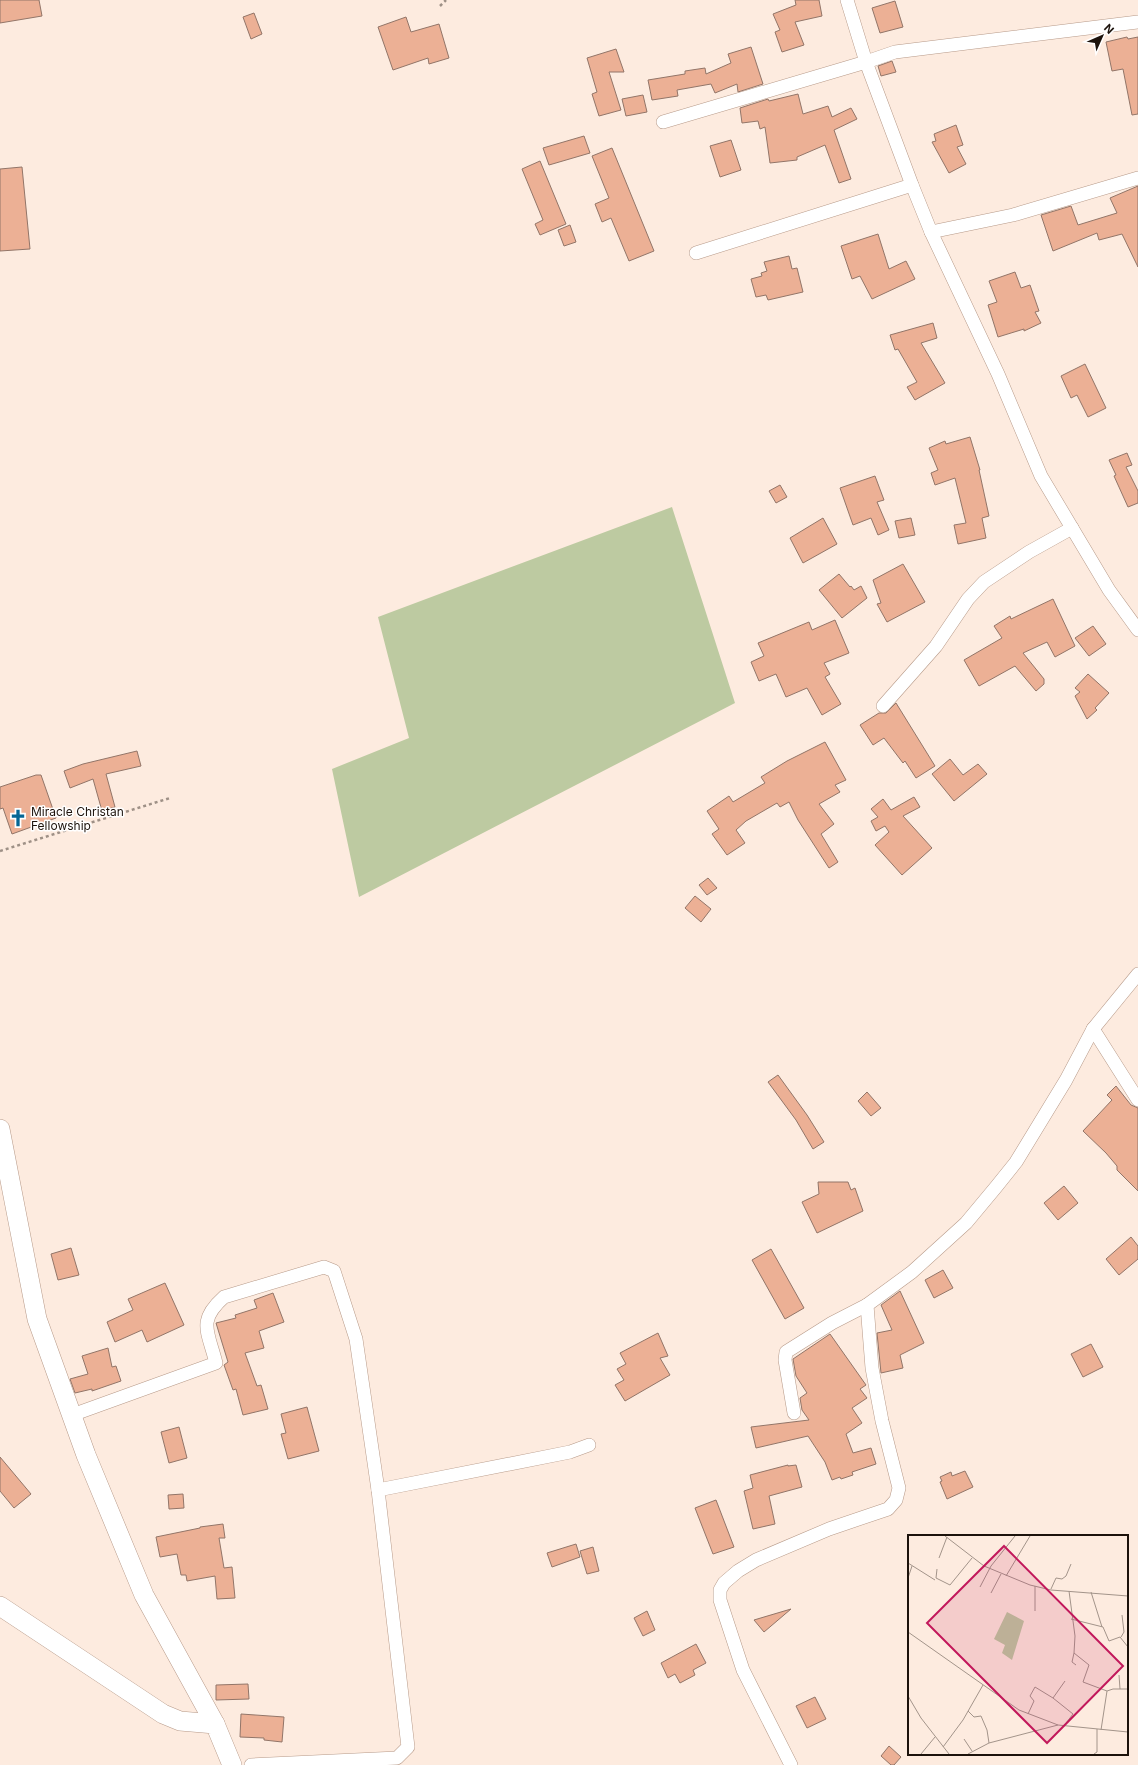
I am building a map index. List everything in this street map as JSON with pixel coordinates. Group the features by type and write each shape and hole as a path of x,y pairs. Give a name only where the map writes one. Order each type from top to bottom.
{"street":[{"path":"847,0 866,62 931,232 998,374 1041,476 1109,590 1138,630"},
{"path":"662,122 866,62 895,52 1138,22"},
{"path":"931,232 1013,215 1138,178"},
{"path":"696,253 912,185"},
{"path":"883,706 936,646 968,599 984,582 1029,552 1072,528"},
{"path":"794,1413 785,1360 787,1350 832,1323 867,1305 912,1272 966,1223 1016,1162 1066,1080 1093,1029 1138,974"},
{"path":"1093,1029 1138,1100"},
{"path":"0,1129 37,1319 72,1414 144,1596 215,1724 232,1765"},
{"path":"72,1414 216,1363 206,1321 211,1308 224,1297 324,1267 334,1271 356,1339 378,1490 408,1747 397,1758 251,1765"},
{"path":"791,1765 743,1670 720,1600 720,1590 724,1583 738,1571 756,1560 829,1529 888,1509 896,1500 898,1488 882,1421 872,1368 867,1305"},
{"path":"378,1490 570,1452 589,1445"},
{"path":"0,1606 163,1714 180,1720 215,1724"}],"path":[{"path":"440,6 446,0"},
{"path":"0,851 170,798"}],"green space":[{"path":"672,507 735,703 359,897 332,769 409,738 378,617"}],"building":[{"path":"0,0 39,0 42,16 0,23"},
{"path":"795,0 819,0 822,16 795,22 804,45 782,52 775,32 780,30 773,14 796,5"},
{"path":"895,1 903,27 880,33 872,8"},
{"path":"254,13 262,34 251,39 243,17"},
{"path":"406,17 411,32 439,24 449,58 429,64 428,58 393,70 378,27"},
{"path":"1127,37 1128,39 1138,37 1138,114 1132,115 1123,69 1112,71 1106,42"},
{"path":"751,47 763,84 738,92 737,84 715,93 711,84 677,90 678,96 652,100 648,80 685,74 685,71 705,68 706,74 731,63 728,54"},
{"path":"616,49 624,72 609,72 621,110 599,116 592,94 597,92 587,58"},
{"path":"892,61 896,72 881,76 878,66"},
{"path":"798,94 803,114 828,106 832,117 851,108 857,119 834,130 851,179 839,183 825,145 797,157 797,160 770,163 765,127 760,129 758,121 742,123 740,108 768,99 769,101"},
{"path":"643,95 647,112 626,116 622,99"},
{"path":"956,125 963,145 957,147 966,164 949,173 932,142 936,141 934,134"},
{"path":"584,136 590,153 549,165 543,148"},
{"path":"731,140 741,170 720,177 710,146"},
{"path":"612,148 654,251 629,261 611,218 602,222 595,204 609,198 592,156"},
{"path":"540,161 566,224 540,235 535,224 543,220 522,169"},
{"path":"22,167 30,249 0,251 0,169"},
{"path":"1138,186 1138,267 1122,234 1099,240 1097,233 1053,251 1041,215 1071,206 1078,225 1117,213 1110,198"},
{"path":"570,225 576,242 564,246 558,230"},
{"path":"878,234 889,269 906,261 915,279 872,299 860,276 852,279 841,246"},
{"path":"789,256 792,269 797,268 803,292 768,300 766,295 756,297 751,279 762,276 761,273 767,271 764,262"},
{"path":"1015,272 1021,288 1030,285 1039,311 1035,312 1041,323 1024,331 1024,329 998,337 988,305 997,302 989,281"},
{"path":"933,323 937,338 921,343 945,383 915,400 907,387 917,382 898,349 895,350 890,335"},
{"path":"1085,364 1106,408 1088,417 1077,395 1071,398 1061,376"},
{"path":"970,437 980,470 989,516 982,518 986,538 958,544 954,525 966,523 955,478 935,485 931,473 938,470 929,448 945,441 946,444"},
{"path":"1127,453 1132,465 1126,467 1138,491 1138,503 1128,507 1114,476 1116,475 1109,460"},
{"path":"875,476 884,500 877,502 889,530 878,535 871,518 853,525 840,488"},
{"path":"780,485 787,497 776,503 769,491"},
{"path":"823,518 837,544 803,563 790,538"},
{"path":"911,518 915,535 899,538 895,521"},
{"path":"903,564 925,602 887,622 877,604 881,603 873,580"},
{"path":"839,574 854,590 861,586 867,598 842,618 819,590"},
{"path":"1053,599 1075,646 1055,657 1047,642 1023,653 1044,679 1044,684 1036,691 1015,666 979,686 964,660 1002,638 994,626 1010,616 1011,619"},
{"path":"835,620 849,653 824,663 830,674 825,677 841,704 822,715 807,688 786,697 776,674 759,681 751,662 764,656 758,643 809,622 812,630"},
{"path":"1093,626 1106,644 1089,656 1075,638"},
{"path":"1088,674 1109,693 1095,708 1097,710 1087,719 1075,696 1080,692 1075,688"},
{"path":"896,703 935,766 916,778 905,761 903,763 884,738 873,745 860,725 879,713 886,713"},
{"path":"825,742 846,780 835,785 840,792 819,804 834,824 821,834 838,862 829,868 798,820 789,802 780,807 777,803 746,821 736,830 745,843 727,855 712,834 719,829 707,811 729,796 733,802 765,783 761,777 787,761"},
{"path":"137,751 141,766 106,774 115,807 102,811 93,779 70,788 64,771 83,764"},
{"path":"950,759 963,775 978,764 987,774 954,801 932,774"},
{"path":"36,775 41,775 56,818 12,834 3,808 0,809 0,787"},
{"path":"914,797 920,807 903,816 932,848 902,875 875,845 889,832 885,826 876,831 871,821 878,817 871,809 883,799 891,810"},
{"path":"708,878 717,888 707,895 699,885"},
{"path":"695,896 711,909 701,922 685,908"},
{"path":"778,1075 807,1115 824,1142 813,1149 796,1120 768,1082"},
{"path":"1116,1086 1131,1105 1138,1108 1138,1191 1117,1170 1117,1166 1106,1153 1083,1131 1112,1100 1107,1095"},
{"path":"867,1092 881,1108 871,1116 858,1101"},
{"path":"818,1182 848,1182 851,1190 855,1188 863,1211 817,1233 802,1202 819,1194"},
{"path":"1064,1186 1078,1203 1058,1220 1044,1203"},
{"path":"1131,1237 1138,1246 1138,1259 1119,1275 1106,1259"},
{"path":"71,1248 79,1275 58,1280 51,1254"},
{"path":"771,1249 804,1308 785,1319 752,1260"},
{"path":"943,1270 953,1288 934,1298 925,1280"},
{"path":"165,1283 184,1325 147,1342 142,1330 115,1342 107,1322 133,1310 128,1299"},
{"path":"900,1291 924,1343 900,1355 903,1368 881,1373 877,1333 892,1330 881,1305"},
{"path":"273,1293 284,1322 259,1331 264,1348 245,1353 257,1386 261,1385 268,1409 243,1415 236,1389 233,1390 224,1365 228,1362 216,1323 236,1318 235,1315 257,1308 254,1300"},
{"path":"658,1333 668,1356 660,1358 670,1375 625,1401 615,1385 624,1380 617,1369 626,1364 620,1353"},
{"path":"830,1334 866,1385 860,1389 867,1398 852,1408 862,1423 846,1434 853,1453 871,1448 876,1464 852,1472 853,1475 832,1480 825,1462 808,1436 756,1448 751,1427 809,1420 802,1410 800,1398 807,1393 796,1376 793,1359"},
{"path":"1091,1344 1103,1367 1083,1377 1071,1354"},
{"path":"108,1348 112,1367 116,1366 121,1381 92,1391 92,1389 75,1393 70,1379 88,1374 82,1356"},
{"path":"307,1407 319,1451 288,1459 281,1434 286,1433 281,1414"},
{"path":"179,1427 187,1458 169,1463 161,1432"},
{"path":"0,1457 31,1494 14,1508 0,1491"},
{"path":"788,1465 796,1465 802,1487 769,1496 775,1524 753,1529 744,1491 753,1488 750,1475"},
{"path":"965,1471 973,1487 947,1499 940,1482 942,1481 940,1477 951,1472 952,1476"},
{"path":"183,1494 184,1508 169,1509 168,1495"},
{"path":"716,1500 734,1547 713,1554 695,1508"},
{"path":"223,1524 225,1538 219,1538 224,1568 232,1567 235,1598 217,1599 215,1576 187,1581 186,1575 181,1575 177,1554 160,1557 156,1537 200,1527"},
{"path":"576,1544 580,1557 552,1567 547,1553"},
{"path":"593,1547 599,1571 587,1574 580,1551"},
{"path":"791,1609 764,1632 754,1620"},
{"path":"647,1611 655,1630 643,1636 634,1618"},
{"path":"696,1644 706,1663 693,1670 695,1675 680,1683 675,1674 668,1678 661,1663"},
{"path":"248,1684 249,1699 216,1700 216,1685"},
{"path":"815,1697 826,1719 807,1728 796,1706"},
{"path":"241,1714 284,1717 282,1742 264,1740 264,1738 240,1737"},
{"path":"889,1746 901,1757 894,1765 891,1765 881,1756"}],"place":[{"name":"Miracle Christan Fellowship","path":"18,818"}]}
